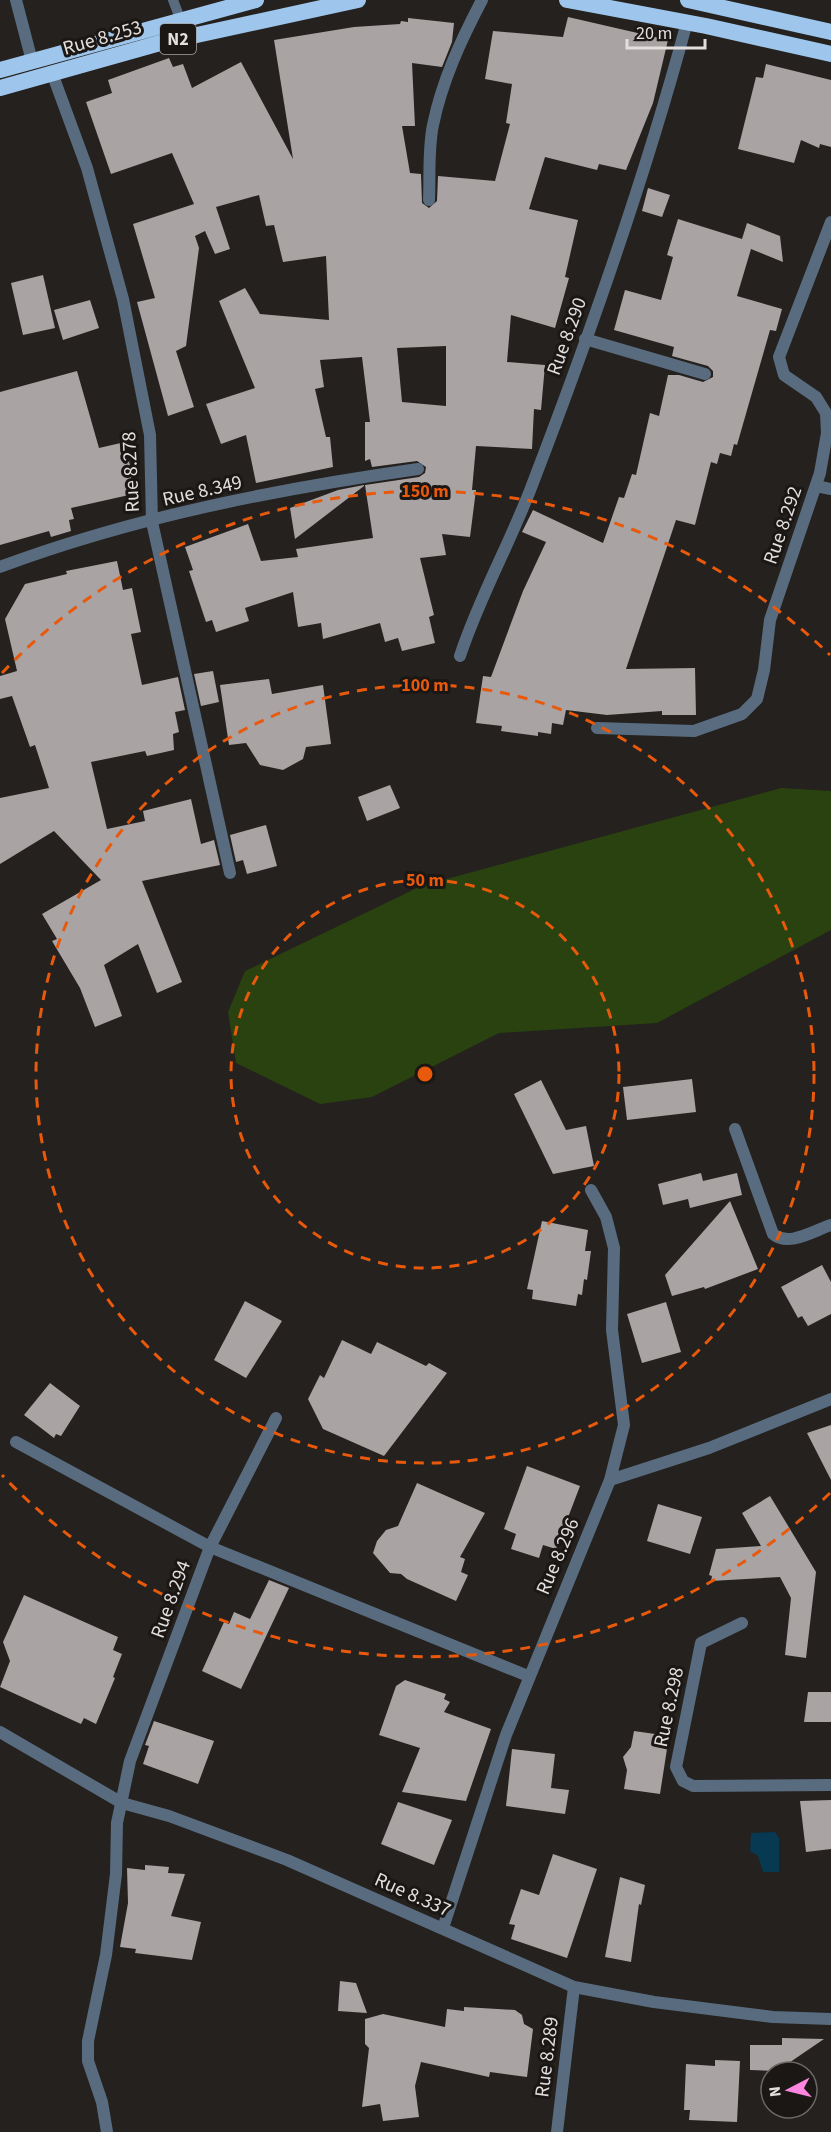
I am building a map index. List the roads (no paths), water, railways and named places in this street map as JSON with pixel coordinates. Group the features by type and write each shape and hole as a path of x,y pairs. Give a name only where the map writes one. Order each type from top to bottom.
{"highway":[{"name":"Rue 8.253","path":"0,70 256,0"},
{"name":"Rue 8.253","path":"0,88 160,43 358,0"},
{"path":"567,0 687,22 831,54"},
{"path":"688,0 831,32"}],"street":[{"path":"16,0 32,60"},
{"path":"429,200 432,127 443,87 462,38 482,0"},
{"name":"Rue 8.290","path":"460,656 474,613 533,483 619,252 687,22"},
{"name":"Rue 8.278","path":"52,73 87,168 123,299 150,435 152,522 230,873"},
{"name":"Rue 8.292","path":"597,728 694,731 742,714 758,699 770,620 816,486 829,411 816,397 784,375 780,357 831,222"},
{"path":"585,339 705,374"},
{"name":"Rue 8.349","path":"0,567 46,550 152,522 335,481 418,469"},
{"path":"816,486 831,489"},
{"path":"735,1129 773,1234 781,1240 789,1240 831,1225"},
{"name":"Rue 8.296","path":"443,1928 506,1735 528,1676 610,1480 624,1425 612,1329 614,1248 606,1217 591,1190"},
{"path":"610,1480 709,1448 831,1399"},
{"name":"Rue 8.294","path":"107,2132 102,2102 88,2061 88,2041 106,1955 116,1874 117,1823 130,1761 210,1547 276,1418"},
{"path":"16,1442 210,1547 528,1676"},
{"name":"Rue 8.298","path":"742,1623 701,1643 676,1767 682,1781 693,1786 831,1785"},
{"name":"Rue 8.337","path":"0,1732 122,1803 169,1816 288,1860 574,1987 654,2002 773,2017 831,2019"},
{"name":"Rue 8.289","path":"557,2132 574,1987"}],"lane":[{"path":"173,0 181,21"}],"water":[{"path":"775,1832 779,1838 779,1872 763,1872 758,1856 750,1851 751,1833"}]}
